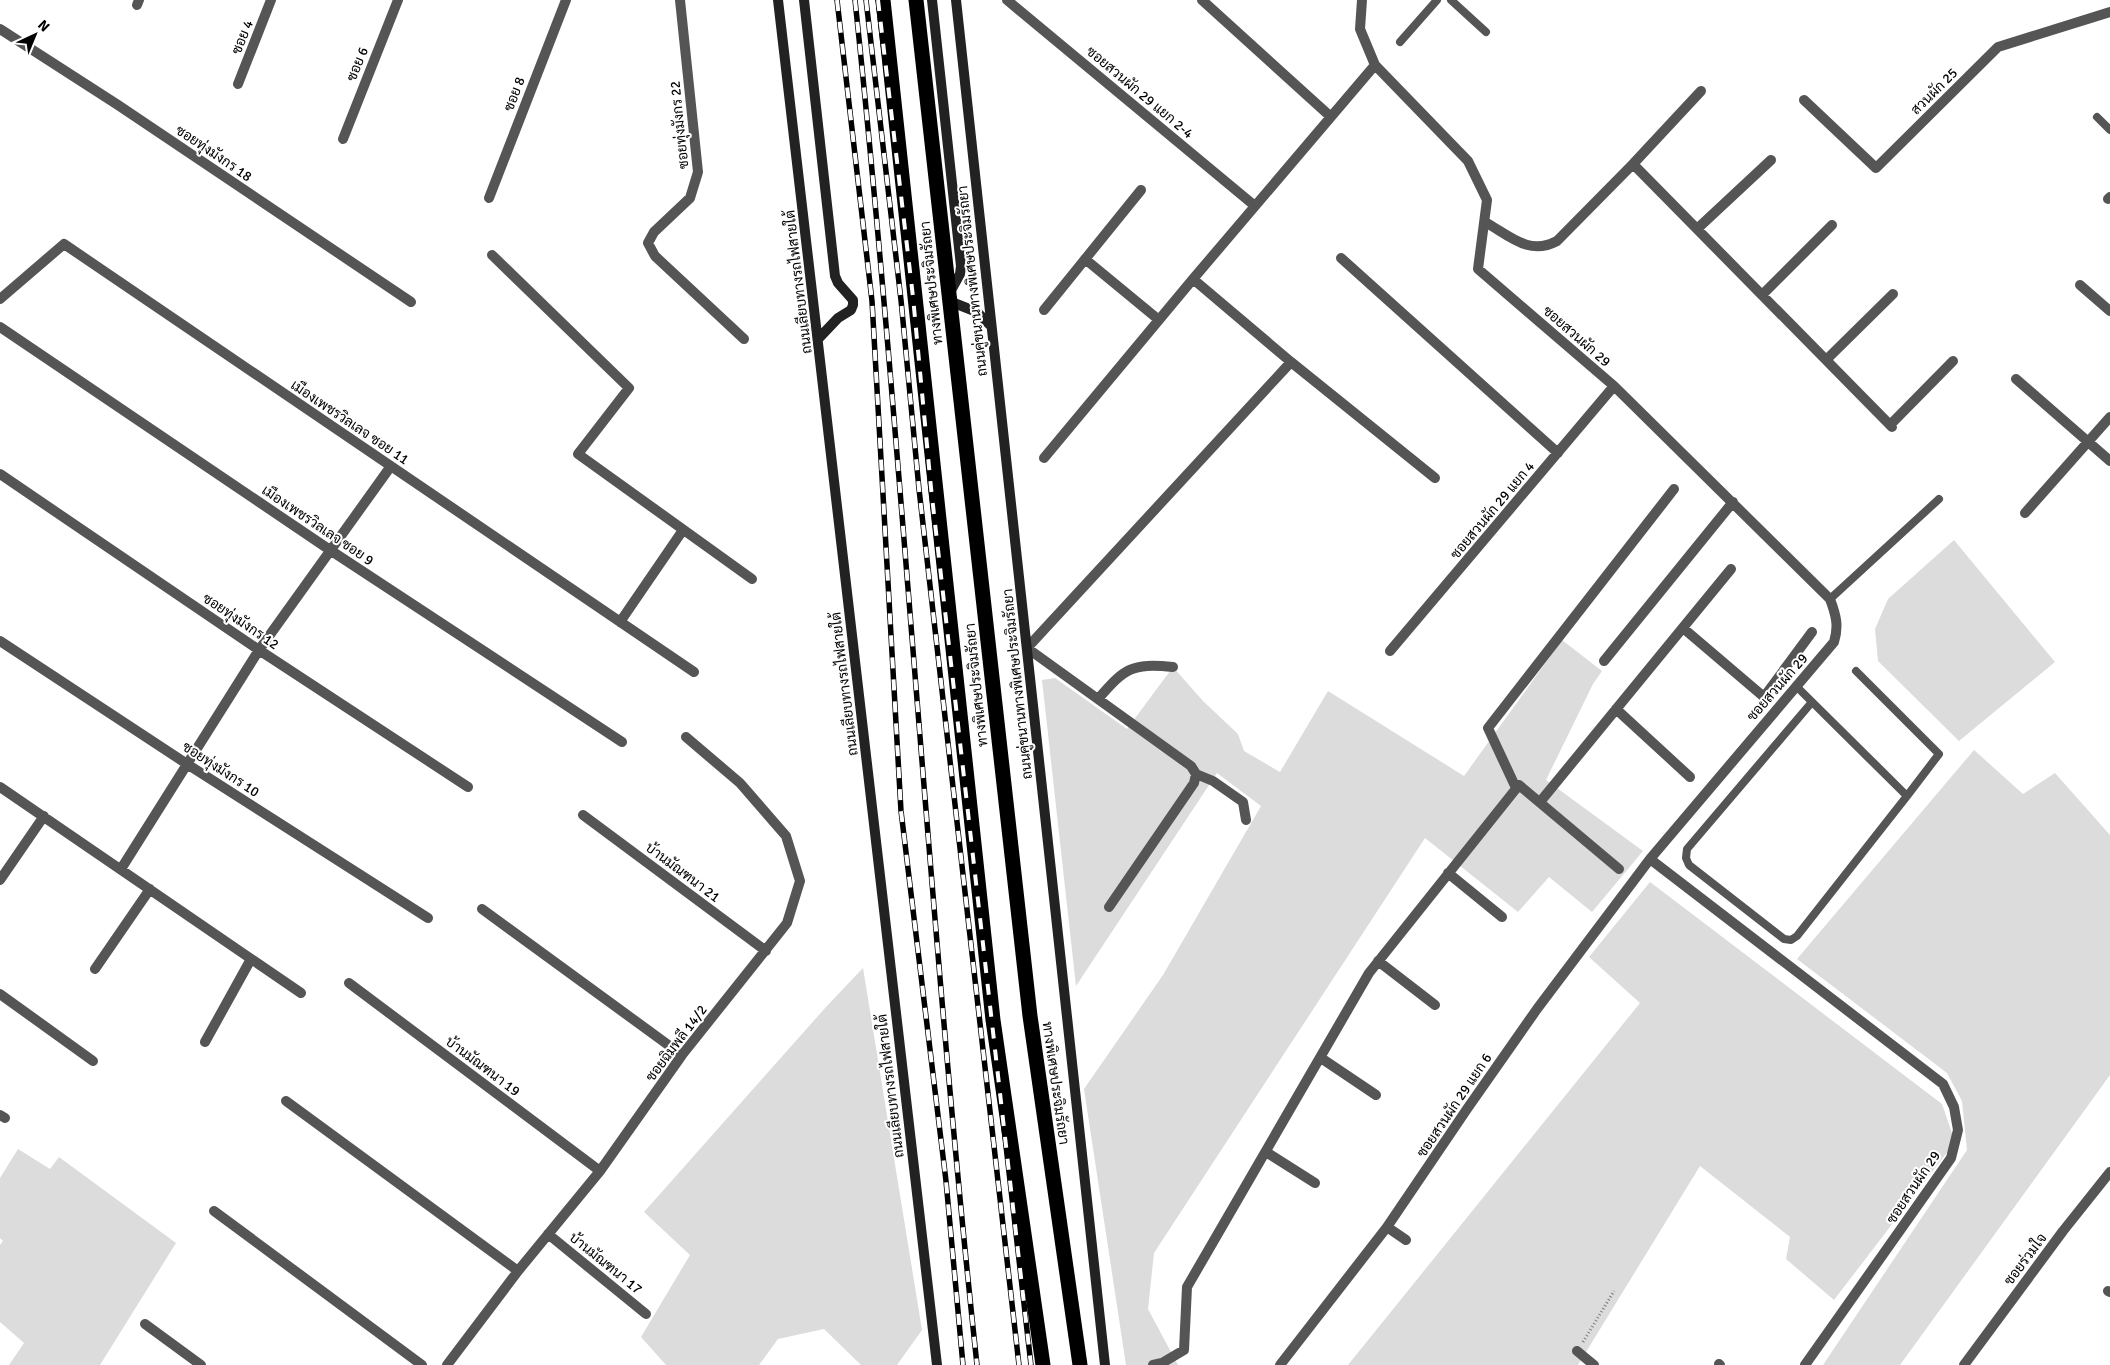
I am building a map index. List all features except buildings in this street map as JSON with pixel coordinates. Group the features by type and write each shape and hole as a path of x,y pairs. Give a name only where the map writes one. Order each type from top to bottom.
{"highway":[{"name":"ทางพิเศษประจิมรัถยา","path":"883,0 993,1020 1043,1365"},
{"name":"ทางพิเศษประจิมรัถยา","path":"916,0 1030,1016 1080,1365"}],"main road":[{"name":"ถนนเลียบทางรถไฟสายใต้","path":"778,0 819,338 936,1365"},
{"path":"804,0 836,276 838,283 853,300 851,310 838,318 819,338"},
{"path":"932,0 961,266 956,283 949,294 950,298 960,306 976,312 991,326"},
{"name":"ถนนคู่ขนานทางพิเศษประจิมรัถยา","path":"956,0 1105,1365"}],"street":[{"name":"ซอย 4","path":"238,84 271,0"},
{"name":"ซอย 6","path":"342,139 398,0"},
{"name":"ซอย 8","path":"489,198 566,0"},
{"name":"ซอยทุ่งมังกร 22","path":"680,0 698,172 690,198 654,232 648,243 654,256 744,339"},
{"name":"ซอยสวนผัก 29 แยก 2-4","path":"1007,0 1255,206"},
{"path":"1202,0 1331,117"},
{"name":"ซอยสวนผัก 29","path":"1362,0 1360,29 1375,65 1468,161 1487,200 1478,268 1614,386 1830,599 1836,615 1838,630 1834,642 1650,859 1943,1084 1954,1107 1958,1130 1951,1158 1805,1365"},
{"name":"สวนผัก 25","path":"1804,100 1876,168 1998,47 2110,12"},
{"name":"ซอยทุ่งมังกร 18","path":"0,29 118,105 411,302"},
{"path":"1044,458 1375,65"},
{"path":"1485,222 1529,247 1545,248 1557,241 1633,164 1701,91"},
{"path":"1697,229 1771,160"},
{"path":"1633,164 1891,426 1953,361"},
{"path":"1044,310 1141,190"},
{"path":"1762,295 1832,225"},
{"name":"เมืองเพชรวิลเลจ ซอย 11","path":"0,299 64,244 694,672"},
{"path":"492,255 629,388 578,454 752,579"},
{"path":"1341,258 1558,453"},
{"path":"1085,259 1159,320"},
{"path":"1193,279 1291,362 1435,478"},
{"path":"2080,285 2110,310"},
{"path":"1826,360 1892,294"},
{"name":"เมืองเพชรวิลเลจ ซอย 9","path":"0,327 330,550 622,742"},
{"path":"1246,820 1243,802 1213,781 1196,774 1191,766 1027,648 1291,362"},
{"path":"2016,379 2110,461"},
{"name":"ซอยสวนผัก 29 แยก 4","path":"1390,651 1614,386"},
{"path":"2025,513 2110,417"},
{"path":"121,869 259,650 391,466"},
{"name":"ซอยทุ่งมังกร 12","path":"0,474 259,650 468,787"},
{"path":"1516,788 1488,728 1674,489"},
{"path":"1604,661 1733,502"},
{"path":"620,622 684,530"},
{"path":"1540,802 1731,569"},
{"path":"1683,628 1764,697 1812,632"},
{"name":"ซอยทุ่งมังกร 10","path":"0,641 187,764 428,918"},
{"path":"1098,698 1117,677 1136,666 1173,667"},
{"path":"1616,709 1690,777"},
{"name":"ซอยฉิมพลี 14/2","path":"446,1365 518,1271 600,1171 682,1055 787,923 800,881 786,836 740,783 686,737"},
{"path":"1109,907 1194,783 1196,774"},
{"path":"1152,1365 1162,1363 1184,1350 1187,1287 1369,973 1516,788 1519,785 1619,869"},
{"path":"0,787 301,993"},
{"name":"บ้านมัณฑนา 21","path":"583,815 766,951"},
{"path":"0,880 44,816"},
{"name":"ซอยสวนผัก 29 แยก 6","path":"1280,1365 1387,1227 1466,1109 1537,1009 1650,859"},
{"path":"1448,873 1502,917"},
{"path":"95,969 150,889"},
{"path":"482,909 682,1055"},
{"path":"205,1042 251,959"},
{"path":"1378,961 1435,1005"},
{"name":"บ้านมัณฑนา 19","path":"349,983 600,1171"},
{"path":"0,994 93,1060"},
{"path":"1321,1058 1376,1095"},
{"path":"286,1101 518,1271"},
{"path":"1266,1152 1315,1183"},
{"name":"ซอยร่วมใจ","path":"1964,1365 2063,1231 2110,1172"},
{"path":"214,1211 422,1365"},
{"path":"1387,1227 1406,1240"},
{"name":"บ้านมัณฑนา 17","path":"548,1234 646,1314"},
{"path":"146,1324 201,1365"},
{"path":"1577,1351 1594,1365"}],"lane":[{"path":"1400,42 1438,0"},
{"path":"1451,0 1486,32"},
{"path":"2098,117 2110,130"},
{"path":"1830,599 1939,499"},
{"path":"1812,702 1687,849 1686,858 1689,865 1784,939 1791,940 1797,936 1939,757 1939,754 1856,671"},
{"path":"1796,686 1907,796"}],"path":[{"path":"1577,1351 1614,1291"}],"shaded area":[{"path":"1954,540 2055,662 1959,741 1878,661 1875,629 1888,599"},
{"path":"1562,640 1602,671 1593,684 1546,780 1643,851 1592,912 1549,877 1518,912 1425,838 1154,1253 1148,1309 1178,1365 1126,1365 1084,1089 1163,975 1261,806 1217,773 1076,986 1042,680 1055,678 1127,729 1173,667 1203,701 1238,734 1244,751 1280,772 1328,691 1464,776"},
{"path":"1974,750 2023,794 2055,773 2110,835 2110,1075 1900,1365 1823,1365 1967,1150 1962,1101 1947,1073 1797,959"},
{"path":"1650,882 1942,1104 1955,1142 1834,1300 1786,1259 1790,1237 1700,1166 1578,1365 1348,1365 1640,1003 1589,957"},
{"path":"863,968 922,1330 897,1365 861,1365 824,1329 778,1339 759,1365 666,1365 641,1337 690,1255 644,1212"},
{"path":"18,1149 50,1169 59,1157 176,1243 100,1365 9,1365 24,1343 0,1322 0,1245 3,1241 0,1238 0,1178"}],"railway":[{"path":"837,0 872,301 901,811 946,1181 963,1365"},
{"path":"855,0 887,341 944,1024 977,1365"},
{"path":"866,0 901,300 919,489 1019,1365"},
{"path":"878,0 913,297 931,488 1031,1365"}]}
